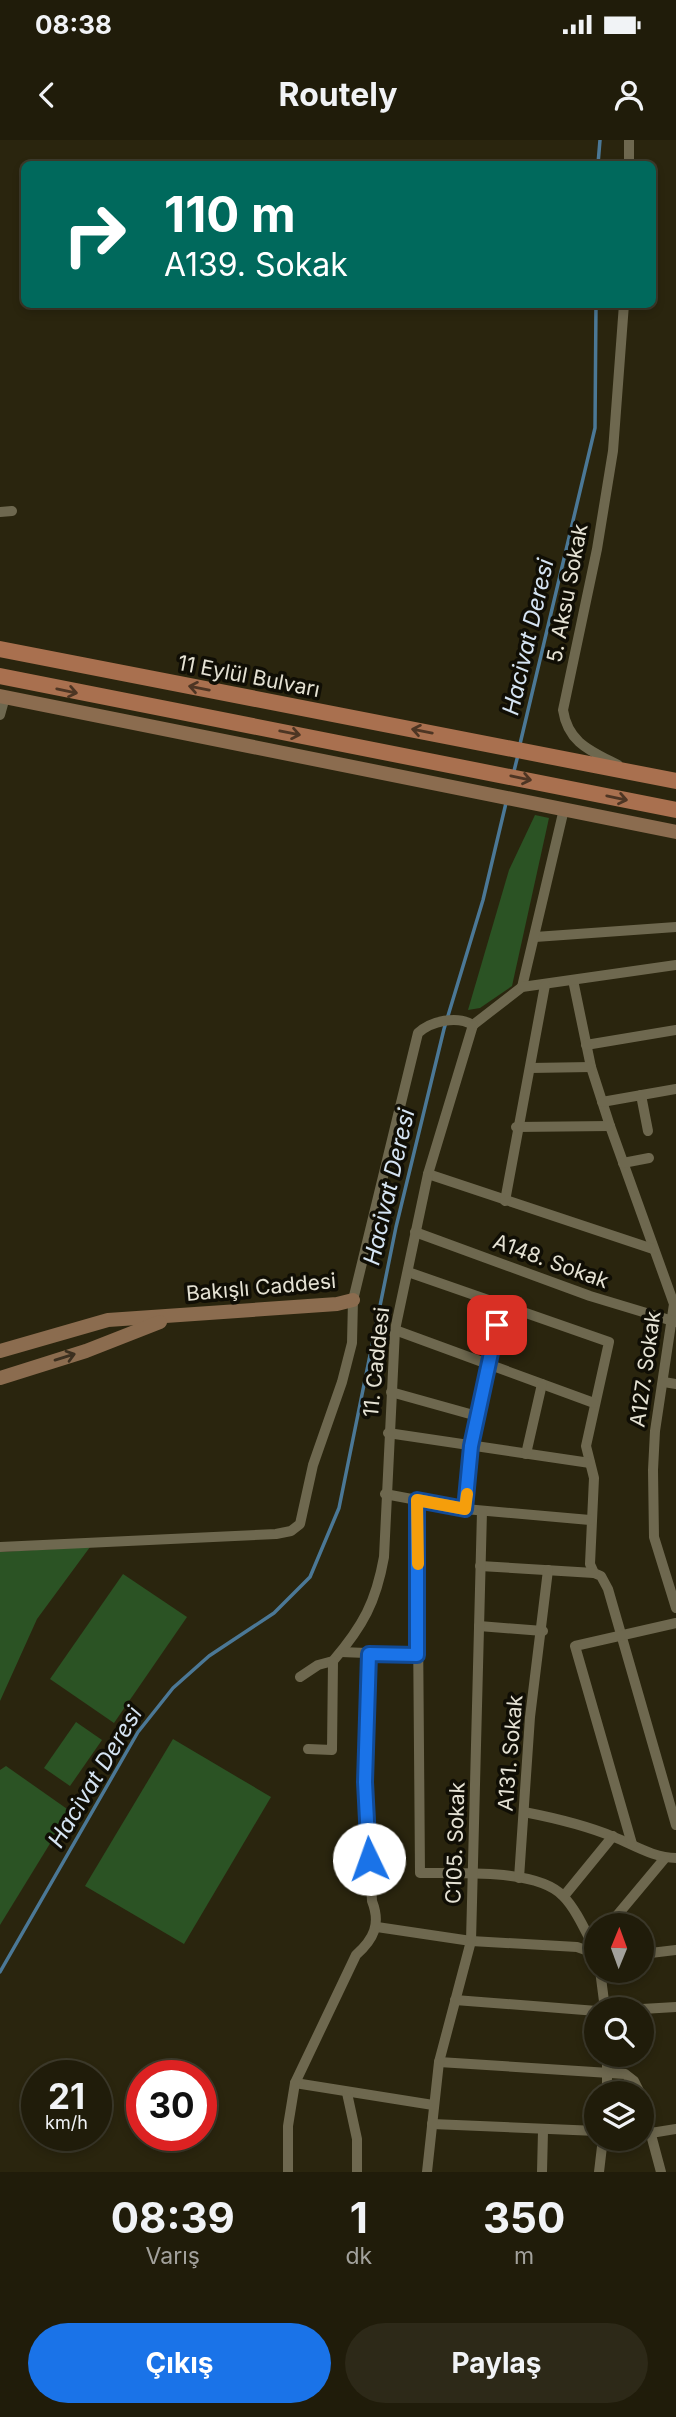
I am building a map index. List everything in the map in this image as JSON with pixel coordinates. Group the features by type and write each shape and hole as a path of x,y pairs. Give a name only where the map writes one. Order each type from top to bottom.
{"main road":[{"name":"11 Eylül Bulvarı","path":"0,649 630,771"},
{"path":"0,676 676,810"},
{"path":"2,697 676,832"},
{"path":"630,771 676,781"},
{"name":"Bakışlı Caddesi","path":"0,1351 108,1320 353,1300"},
{"name":"Bakışlı Caddesi","path":"0,1378 86,1351 174,1316"}],"street":[{"path":"629,140 629,161"},
{"name":"5. Aksu Sokak","path":"624,308 613,451 597,549 564,710 566,727 577,740 591,751 630,771"},
{"path":"0,512 12,511"},
{"path":"0,715 2,697"},
{"path":"522,987 535,937 558,808"},
{"path":"535,937 676,927"},
{"path":"0,1547 291,1531 300,1524 313,1465 342,1382 352,1343 353,1300 418,1033 429,1023 469,1022 522,987 676,965"},
{"name":"A127. Sokak","path":"573,980 591,1067 653,1249 675,1299 674,1321 655,1431 654,1537 676,1608"},
{"path":"505,1201 516,1127 545,985"},
{"name":"11. Caddesi","path":"300,1677 318,1665 333,1661 369,1613 378,1590 384,1557 395,1330 428,1174 469,1022"},
{"path":"586,1045 676,1030"},
{"path":"530,1068 591,1067"},
{"path":"603,1102 676,1089"},
{"path":"641,1096 648,1131"},
{"path":"516,1127 610,1126"},
{"path":"623,1163 649,1158"},
{"path":"428,1174 653,1249"},
{"name":"A148. Sokak","path":"415,1232 590,1296 674,1321"},
{"path":"408,1272 609,1342 586,1446 594,1478 590,1564 594,1573 606,1582 676,1825"},
{"path":"465,1509 471,1446 502,1306"},
{"path":"395,1330 594,1402"},
{"path":"664,1382 676,1384"},
{"path":"526,1454 542,1384"},
{"path":"391,1392 477,1416"},
{"path":"388,1433 590,1463"},
{"path":"385,1494 465,1509 590,1520"},
{"path":"417,1500 420,1873 475,1874 519,1878 546,1884 564,1896 584,1931"},
{"name":"C105. Sokak","path":"427,2172 439,2062 471,1941 475,1874 482,1511"},
{"path":"480,1566 594,1573"},
{"name":"A131. Sokak","path":"519,1878 530,1717 548,1570"},
{"path":"632,1844 575,1646 676,1623"},
{"path":"479,1626 542,1632"},
{"path":"341,1652 417,1655"},
{"path":"288,2172 288,2126 295,2083 356,1955 370,1942 377,1927 377,1914 372,1901 365,1782 369,1654"},
{"path":"308,1749 332,1750 333,1661"},
{"path":"524,1812 561,1819 670,1858 620,1913"},
{"path":"564,1896 613,1836"},
{"path":"377,1927 471,1941 584,1949"},
{"path":"654,1953 676,1950"},
{"path":"455,2000 584,2010"},
{"path":"654,2009 676,2007"},
{"path":"439,2062 608,2072 625,2074 634,2081"},
{"path":"608,2067 608,2081"},
{"path":"295,2083 433,2105"},
{"path":"347,2093 357,2139 358,2172"},
{"path":"432,2124 584,2131"},
{"path":"654,2132 676,2129"},
{"path":"542,2172 543,2131"},
{"path":"654,2147 661,2172"},
{"path":"599,2172 601,2151"}],"green space":[{"path":"535,815 549,818 512,986 480,1008 468,1010 509,870"},
{"path":"90,1547 37,1619 0,1701 0,1552"},
{"path":"123,1574 187,1617 114,1723 50,1679"},
{"path":"76,1722 102,1740 70,1786 44,1768"},
{"path":"173,1739 271,1797 184,1944 85,1886"},
{"path":"6,1766 70,1811 0,1925 0,1770"}],"waterway":[{"name":"Hacivat Deresi","path":"598,161 600,140"},
{"name":"Hacivat Deresi","path":"520,744 595,428 596,308"},
{"name":"Hacivat Deresi","path":"514,771 518,755"},
{"name":"Hacivat Deresi","path":"0,1972 138,1732 173,1688 209,1656 274,1613 310,1577 339,1508 396,1227 444,1029 483,900 506,803"}],"slow traffic":[{"path":"418,1564 417,1500 465,1509 467,1494"}],"route":[{"path":"369,1859 365,1782 369,1654 417,1655 417,1500 465,1509 471,1446 497,1325"}]}
